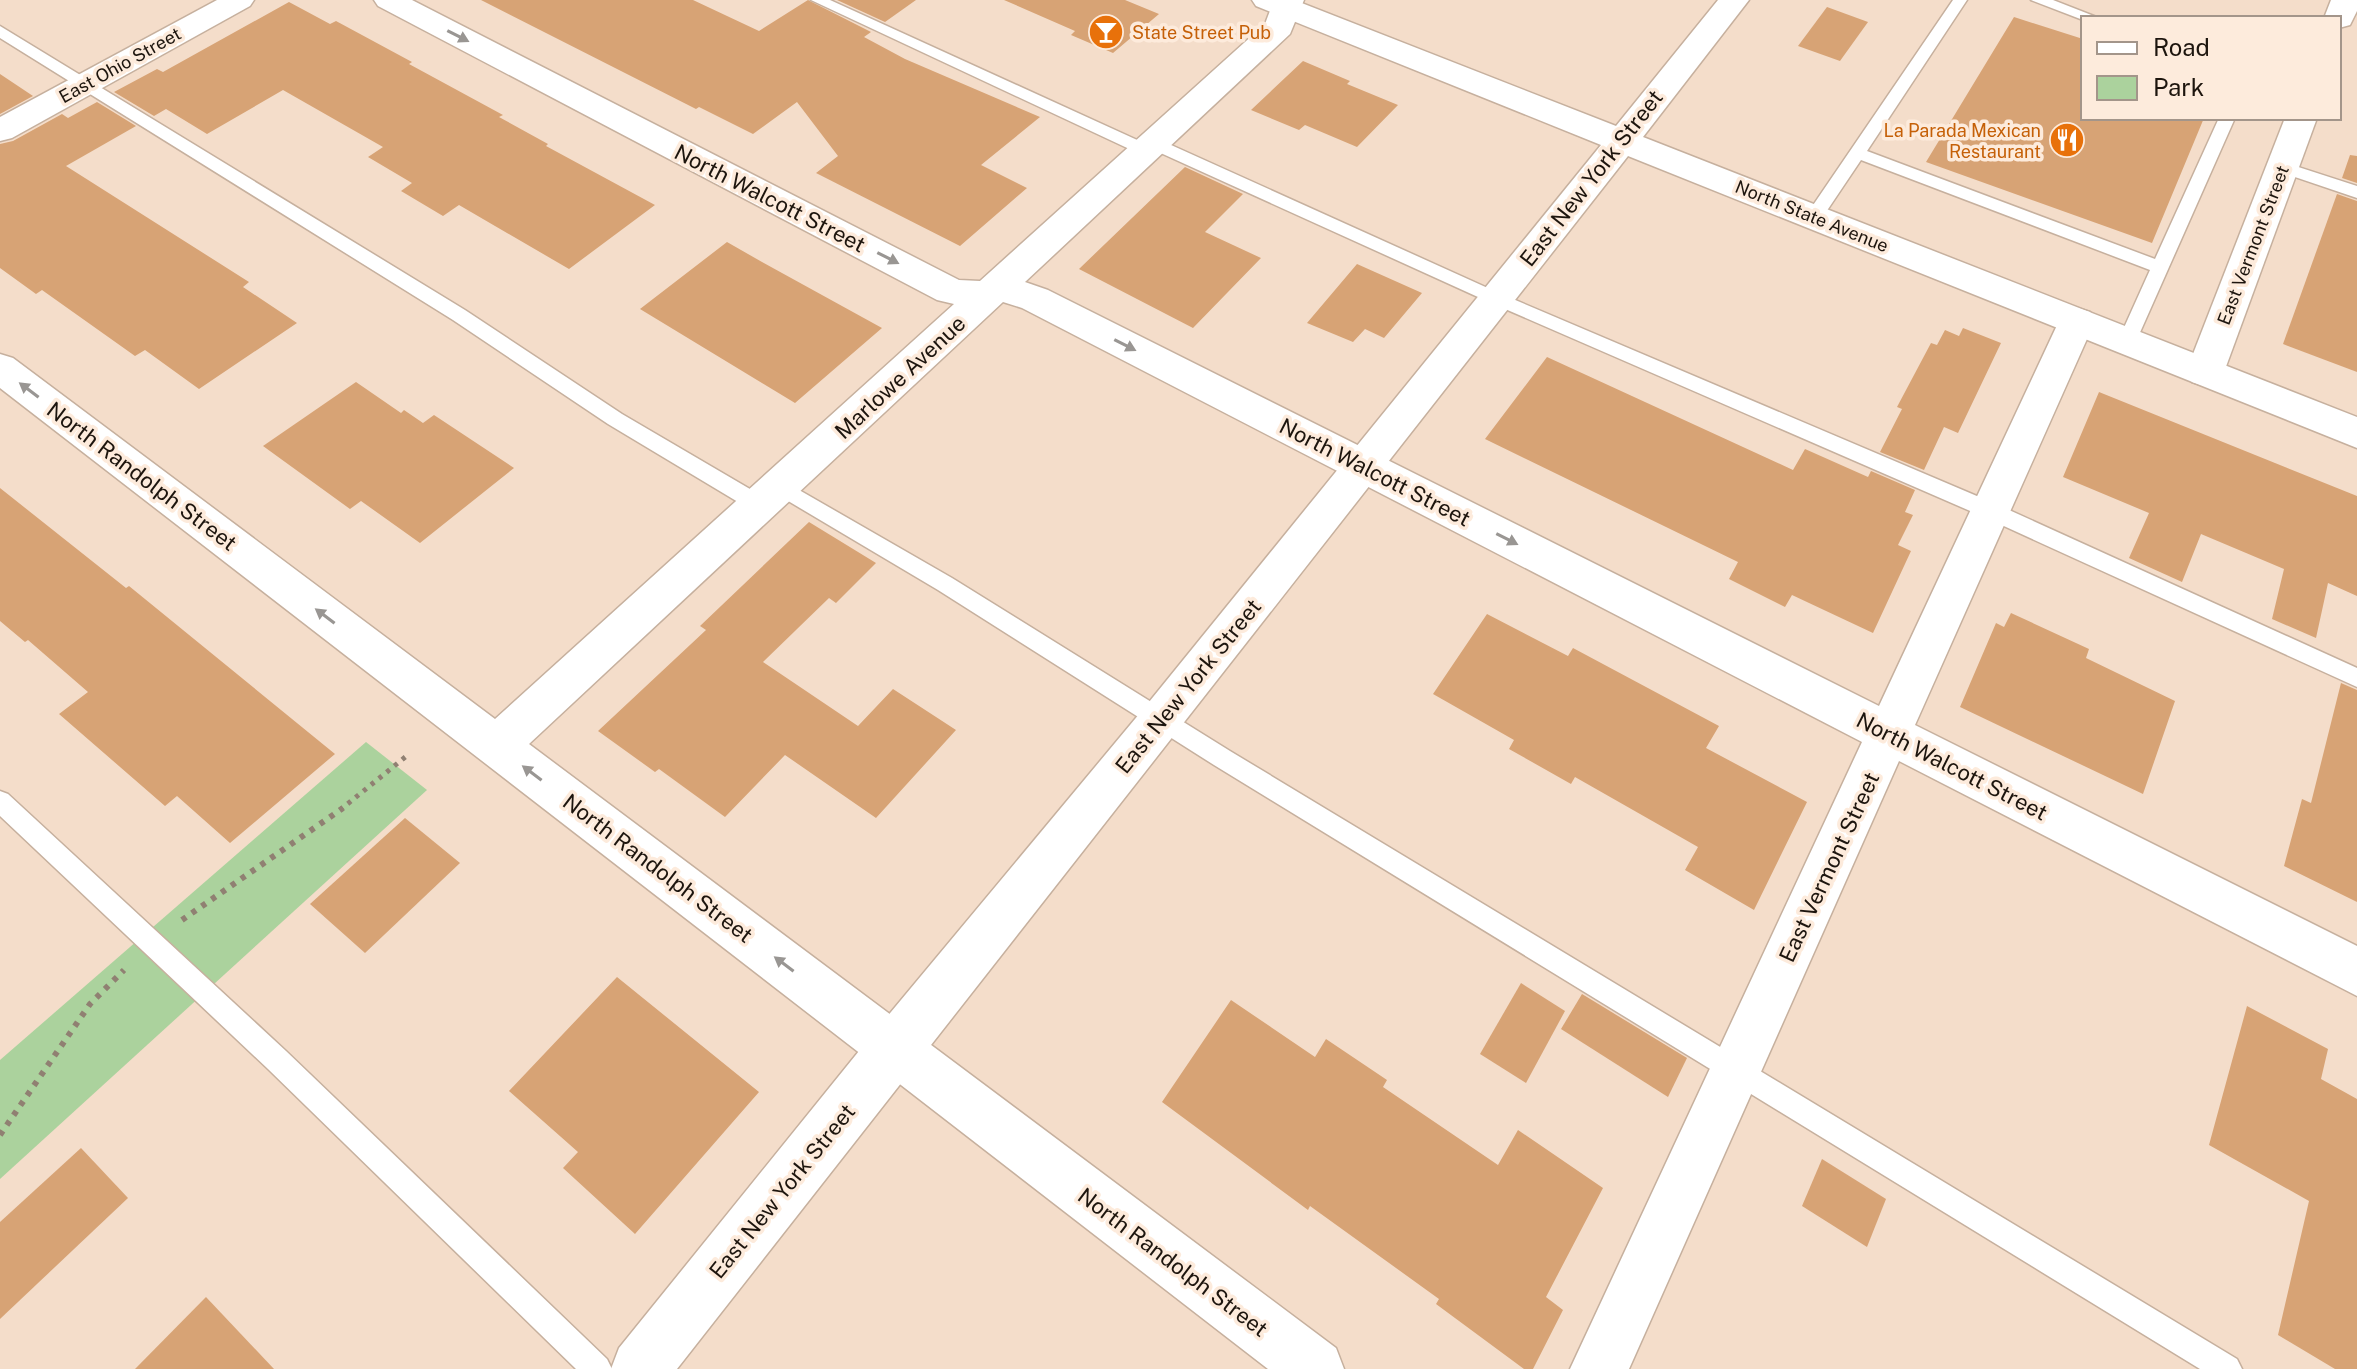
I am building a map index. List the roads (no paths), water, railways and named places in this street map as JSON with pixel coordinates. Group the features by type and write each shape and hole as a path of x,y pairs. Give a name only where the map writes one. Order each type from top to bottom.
{"street":[{"name":"East Ohio Street","path":"0,131 239,0"},
{"name":"North Walcott Street","path":"389,0 950,291 971,295 1015,290 1035,299 2357,972"},
{"name":"East New York Street","path":"640,1369 894,1048 1161,721 1734,0"},
{"name":"Marlowe Avenue","path":"496,746 1279,28 1281,3"},
{"name":"North State Avenue","path":"1281,3 2357,433"},
{"name":"East Vermont Street","path":"2205,372 2300,120"},
{"name":"East Vermont Street","path":"1599,1369 2077,321"},
{"name":"North Randolph Street","path":"0,368 1315,1369"}],"lane":[{"path":"818,0 1495,298 1991,511 2357,678"},
{"path":"1814,217 1960,0"},
{"path":"2038,0 2084,10"},
{"path":"0,31 459,315 615,419 945,584 1161,721 2227,1369"},
{"path":"2127,341 2226,120"},
{"path":"1857,153 2160,267"},
{"path":"2283,167 2357,192"},
{"path":"0,801 277,1060 597,1369"}],"place":[{"name":"State Street Pub","path":"1106,32"},
{"name":"La Parada Mexican Restaurant","path":"2067,140"}]}
